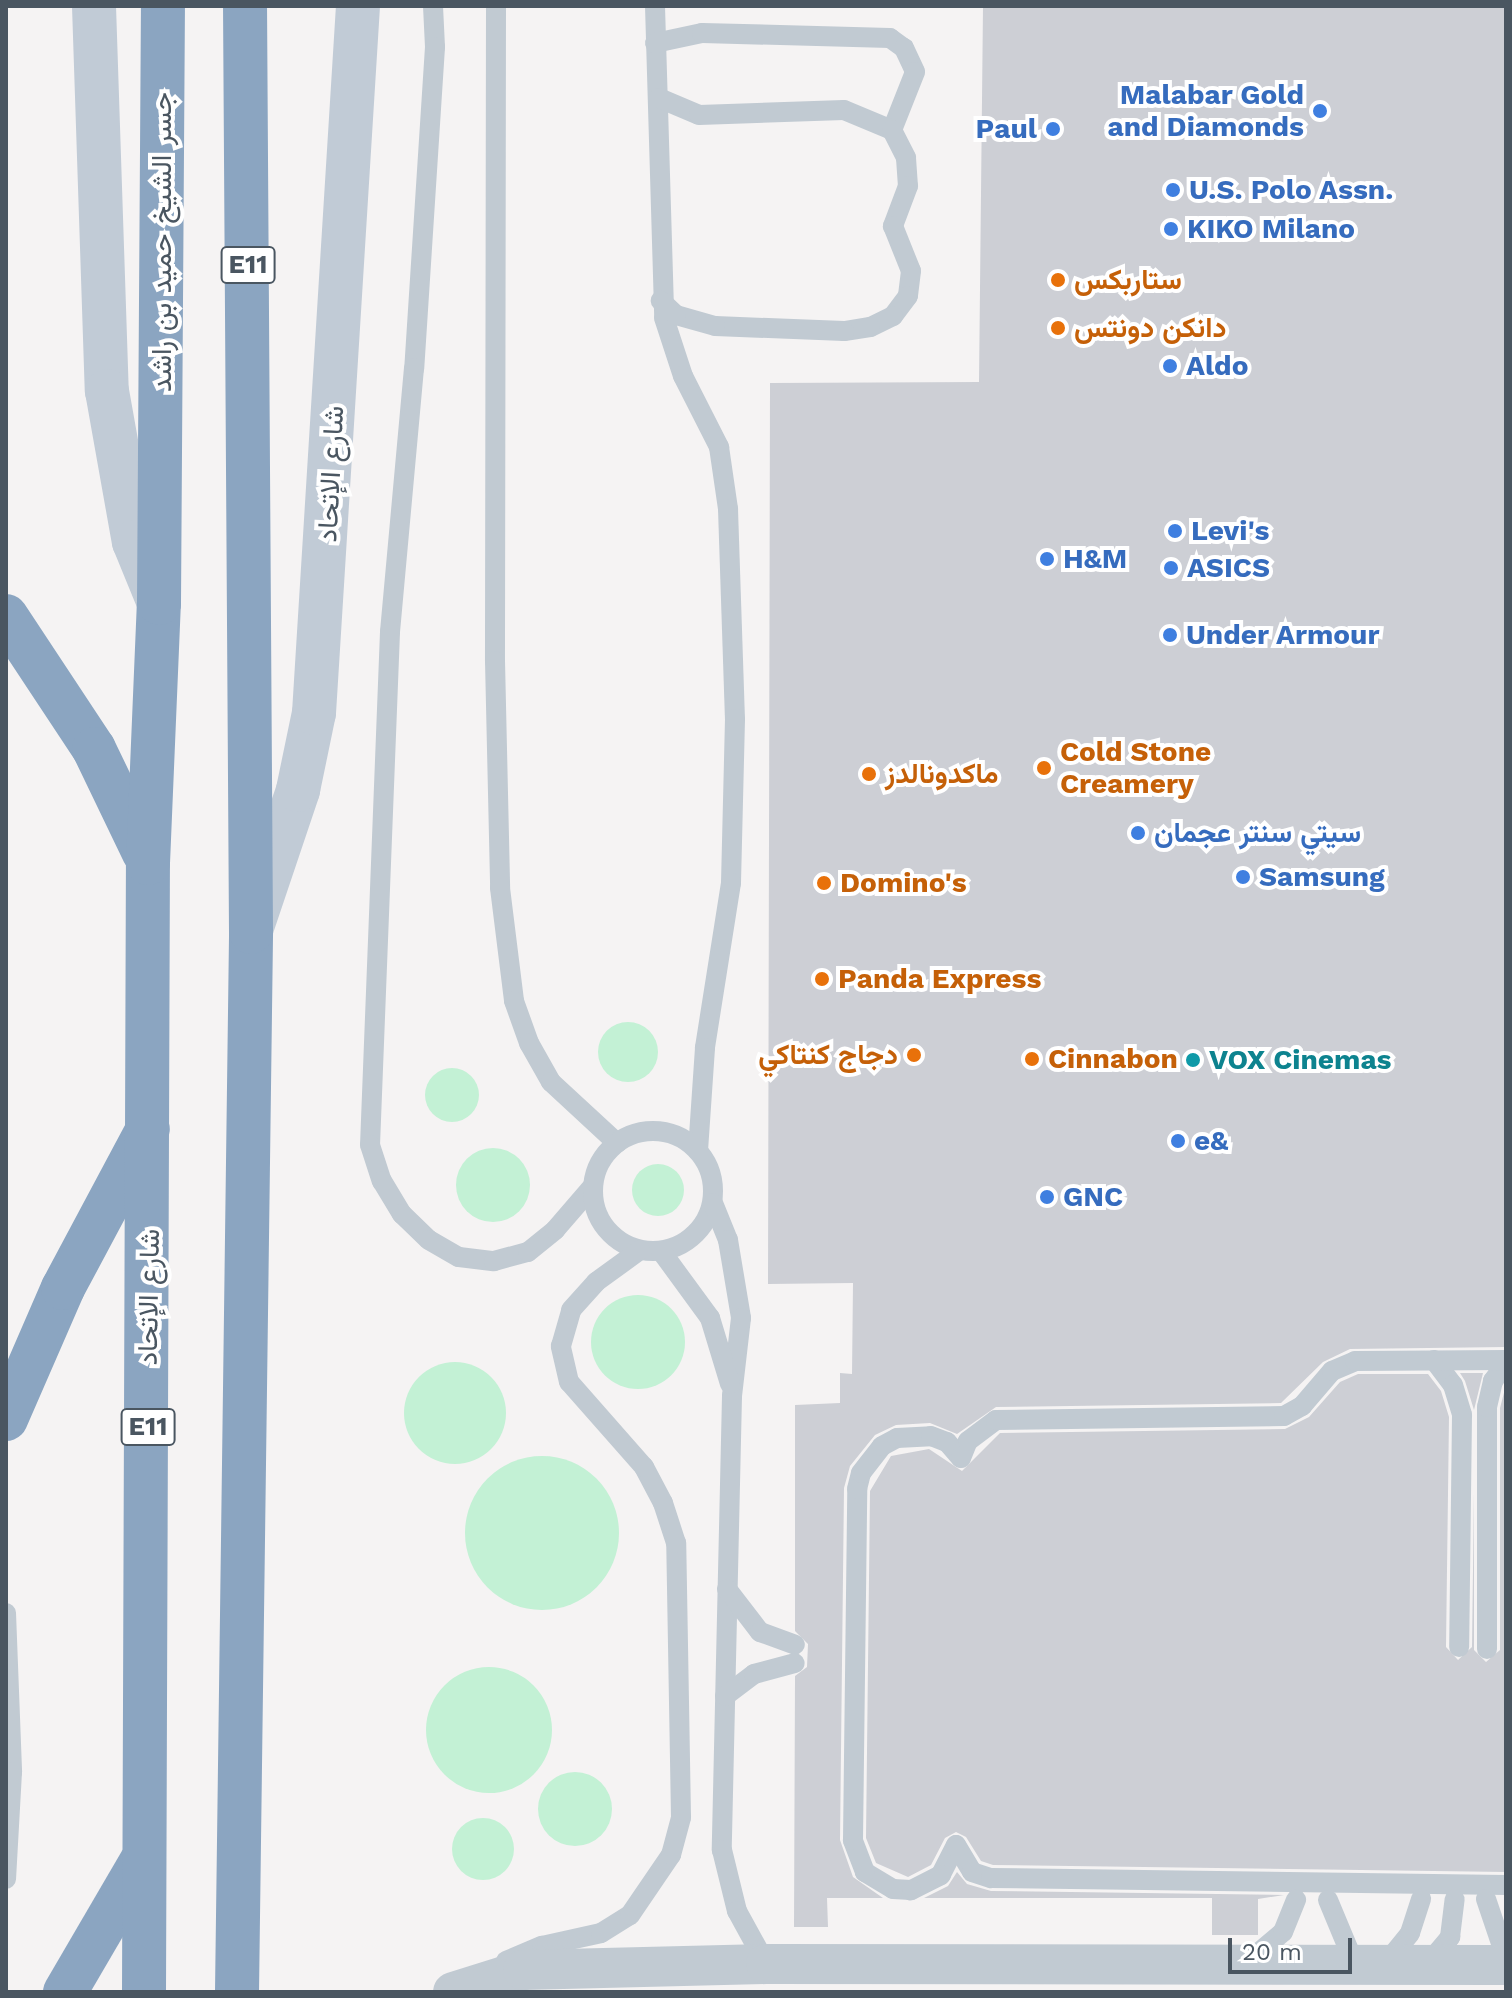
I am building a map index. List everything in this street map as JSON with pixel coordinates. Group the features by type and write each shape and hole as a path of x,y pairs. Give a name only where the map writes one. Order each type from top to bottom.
{"highway":[{"name":"جسر الشيخ حميد بن راشد","path":"161,478 163,6"},
{"name":"شارع الإتحاد","path":"237,1992 251,932 252,523 245,6"},
{"name":"شارع الإتحاد","path":"144,1992 151,1124 148,863 161,478"},
{"path":"6,616 94,749 148,863"},
{"path":"6,1419 63,1288 151,1124"},
{"path":"65,1992 144,1857"}],"street":[{"name":"شارع الإتحاد","path":"94,6 107,391 134,542 159,603"},
{"name":"شارع الإتحاد","path":"251,932 298,790 314,713 358,6"},
{"path":"462,1987 523,1970 766,1964 1506,1965"}],"lane":[{"path":"433,6 435,47 414,368 390,632 370,1145 382,1181 402,1214 429,1240 459,1257 494,1261 528,1252 555,1230 593,1186 601,1162 617,1143 651,1131 669,1133 698,1151 709,1167 713,1203 728,1240 739,1304 739,1357 732,1396 726,1587 722,1850 737,1911 766,1964"},
{"path":"496,6 495,661 500,888 514,1001 529,1043 551,1082 617,1143"},
{"path":"655,6 661,301 670,345 719,447 728,509 735,719 731,883 705,1048 698,1151"},
{"path":"655,43 702,33 890,38 904,48 915,72 892,130"},
{"path":"659,98 699,115 844,110 892,130 906,158 908,186 893,226 911,271 908,296 893,316 870,327 715,326 676,315 661,301"},
{"path":"593,1186 604,1227 619,1242 640,1250 661,1251 694,1234 713,1203"},
{"path":"462,1987 517,1955 601,1933 630,1915 671,1855 681,1817 676,1543 663,1503 644,1467 569,1382 561,1346 571,1310 596,1282 640,1250"},
{"path":"661,1251 710,1318 732,1396"},
{"path":"1506,1362 1434,1360 1343,1365 1302,1406 1284,1416 996,1420 974,1435 961,1458 947,1442 931,1436 897,1438 882,1446 861,1473 856,1521 857,1857 878,1883 911,1890 941,1875 956,1845 972,1872 991,1878 1506,1885"},
{"path":"1434,1360 1453,1385 1462,1415 1459,1647"},
{"path":"1487,1649 1487,1407 1493,1381 1506,1362"},
{"path":"725,1696 754,1674 795,1654 760,1632 726,1587"},
{"path":"6,1613 9,1771 6,1879"},
{"path":"1239,1965 1271,1947 1296,1899"},
{"path":"1328,1900 1369,1965 1410,1933 1421,1899"},
{"path":"1426,1966 1450,1937 1455,1899"},
{"path":"1486,1899 1506,1958"}],"green space":[{"path":"628,1022 639,1024 649,1031 656,1041 656,1063 649,1073 639,1080 628,1082 617,1080 607,1073 600,1063 598,1052 600,1041 607,1031 617,1024"},
{"path":"452,1068 471,1076 479,1095 471,1114 452,1122 433,1114 425,1095 433,1076"},
{"path":"493,1148 514,1154 524,1164 530,1185 524,1206 514,1216 493,1222 472,1216 462,1206 456,1185 462,1164 472,1154"},
{"path":"658,1164 677,1171 684,1190 677,1209 658,1216 639,1209 632,1190 639,1171"},
{"path":"629,1295 647,1295 672,1308 682,1324 685,1342 682,1360 672,1376 647,1389 629,1389 604,1376 591,1351 591,1333 604,1308"},
{"path":"455,1362 484,1370 498,1384 506,1413 498,1442 484,1456 455,1464 426,1456 412,1442 404,1413 412,1384 426,1370"},
{"path":"542,1456 571,1462 596,1479 613,1504 619,1533 613,1562 596,1587 571,1604 542,1610 513,1604 488,1587 471,1562 465,1533 471,1504 488,1479 513,1462"},
{"path":"489,1667 513,1672 534,1685 547,1706 552,1730 547,1754 534,1775 513,1788 489,1793 465,1788 444,1775 431,1754 426,1730 431,1706 444,1685 465,1672"},
{"path":"575,1772 596,1778 606,1788 612,1809 606,1830 596,1840 575,1846 554,1840 544,1830 538,1809 544,1788 554,1778"},
{"path":"483,1818 495,1820 505,1827 512,1837 512,1861 505,1871 495,1878 483,1880 471,1878 461,1871 454,1861 452,1849 454,1837 461,1827 471,1820"}],"building":[{"name":"سيتي سنتر عجمان","path":"983,6 1506,6 1506,1347 1350,1349 1323,1362 1281,1403 996,1407 957,1434 930,1423 896,1425 875,1435 850,1466 844,1488 840,1840 853,1877 883,1898 827,1898 828,1927 794,1927 795,1676 807,1667 808,1644 795,1631 795,1405 840,1403 840,1373 852,1374 853,1283 768,1284 770,383 979,382"},
{"path":"1460,1373 1483,1373 1474,1410 1465,1381"},
{"path":"1358,1374 1428,1374 1441,1391 1449,1417 1446,1647 1458,1660 1472,1647 1474,1492 1474,1650 1486,1662 1500,1650 1500,1408 1506,1385 1506,1872 993,1865 981,1861 966,1837 956,1832 945,1838 931,1865 908,1877 876,1863 866,1838 870,1491 891,1456 929,1449 962,1471 1000,1433 1285,1429 1309,1417 1340,1382"},
{"path":"957,1872 967,1884 991,1891 1284,1895 1258,1899 1258,1935 1212,1935 1212,1898 924,1898 948,1886"}],"place":[{"name":"Malabar Gold and Diamonds","path":"1320,111"},
{"name":"Paul","path":"1053,129"},
{"name":"U.S. Polo Assn.","path":"1173,190"},
{"name":"KIKO Milano","path":"1171,229"},
{"name":"ستاربكس","path":"1058,280"},
{"name":"دانكن دونتس","path":"1058,328"},
{"name":"Aldo","path":"1170,366"},
{"name":"Levi's","path":"1175,531"},
{"name":"H&M","path":"1047,559"},
{"name":"ASICS","path":"1171,568"},
{"name":"Under Armour","path":"1170,635"},
{"name":"Cold Stone Creamery","path":"1044,768"},
{"name":"ماكدونالدز","path":"869,774"},
{"name":"سيتي سنتر عجمان","path":"1138,833"},
{"name":"Samsung","path":"1243,877"},
{"name":"Domino's","path":"824,883"},
{"name":"Panda Express","path":"822,979"},
{"name":"دجاج كنتاكي","path":"914,1055"},
{"name":"Cinnabon","path":"1032,1059"},
{"name":"VOX Cinemas","path":"1193,1060"},
{"name":"e&","path":"1178,1141"},
{"name":"GNC","path":"1047,1197"}]}
